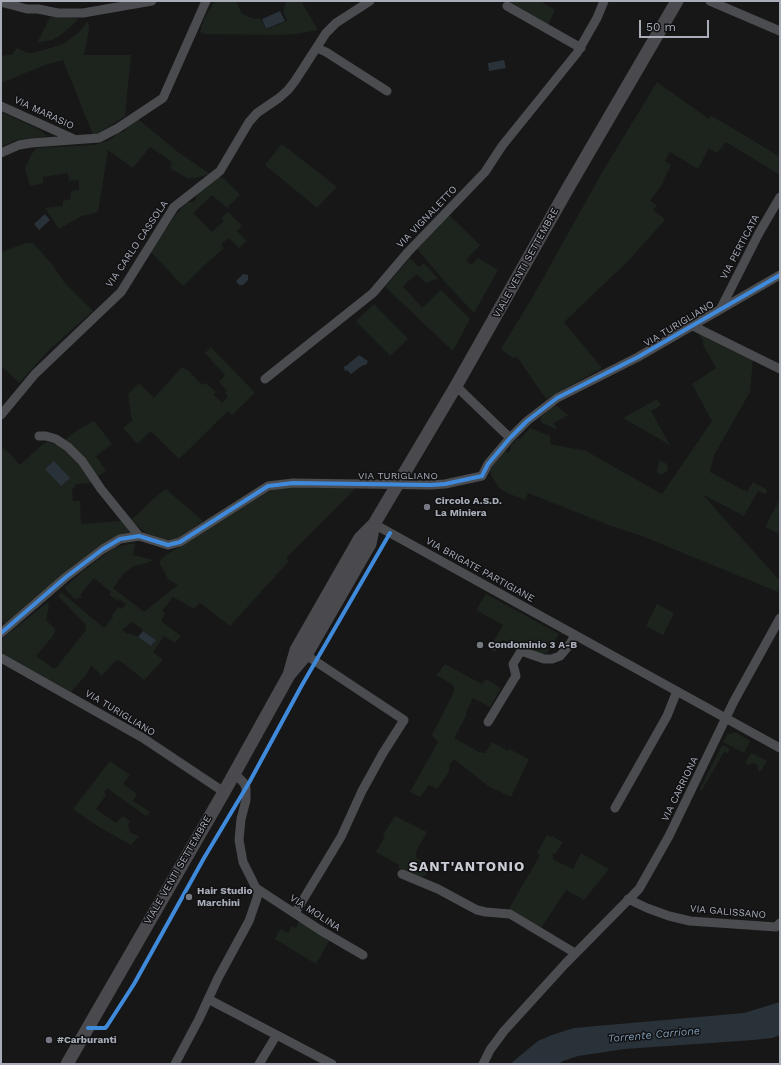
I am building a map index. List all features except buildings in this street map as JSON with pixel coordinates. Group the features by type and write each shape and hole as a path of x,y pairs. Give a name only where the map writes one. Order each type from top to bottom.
{"main road":[{"name":"VIALE VENTI SETTEMBRE","path":"67,1064 224,792 288,675 296,650 360,538 374,524 456,386 677,1"},
{"name":"VIALE VENTI SETTEMBRE","path":"288,675 306,655 370,544 374,524"}],"street":[{"path":"1,2 28,9 38,9 58,13 83,13 152,1"},
{"path":"1,153 19,145 32,143 78,141 99,138 163,98 206,1"},
{"name":"VIA CARLO CASSOLA","path":"1,415 35,374 121,292 174,207 220,170 249,122 257,113 288,90 326,33 336,23 370,1"},
{"name":"VIA VIGNALETTO","path":"265,379 376,290 413,247 485,172 502,146 581,48 604,1"},
{"path":"710,1 780,31"},
{"path":"507,6 581,48"},
{"path":"317,48 326,52 387,91"},
{"name":"VIA MARASIO","path":"1,106 78,141"},
{"name":"VIA PERTICATA","path":"721,308 759,233 780,197"},
{"name":"VIA TURIGLIANO","path":"1,633 52,588 103,549 120,539 139,536 168,545 180,542 268,486 293,483 445,484 482,476 488,464 510,438 527,421 557,398 638,357 780,275"},
{"name":"VIA TURIGLIANO","path":"693,326 780,369"},
{"path":"456,386 510,438"},
{"path":"39,436 46,436 56,439 68,447 82,461 101,489 139,536"},
{"name":"VIA BRIGATE PARTIGIANE","path":"374,524 780,748"},
{"name":"VIA CARRIONA","path":"483,1064 490,1050 504,1031 576,953 639,889 659,856 726,718 780,618"},
{"path":"488,722 516,676 513,664 521,651 544,660 552,659 560,656 575,635"},
{"path":"295,912 341,837 362,791 383,753 404,720 306,655"},
{"name":"VIA TURIGLIANO","path":"1,658 143,738 224,792"},
{"path":"614,808 667,716 678,691"},
{"path":"175,1064 224,967 249,922 257,898 258,892 243,862 239,840 241,819 246,800 246,788 244,782 234,773"},
{"path":"402,874 438,889 476,910 510,914 576,953"},
{"name":"VIA MOLINA","path":"256,888 363,955"},
{"name":"VIA GALISSANO","path":"628,899 658,912 690,921 776,927 780,923"},
{"path":"208,999 332,1064"},
{"path":"259,1064 276,1036"}],"shaded area":[{"path":"215,1 236,1 242,14 254,19 260,18 266,30 287,21 283,11 287,1 301,1 318,30 296,34 278,35 205,34 200,32 204,19"},
{"path":"504,1 540,1 555,10 548,25"},
{"path":"50,17 75,18 78,20 61,35 52,40 37,43"},
{"path":"88,21 89,30 84,55 131,55 125,116 99,133 93,135 63,60 45,65 1,83 1,55 5,57 6,55 12,55 17,48 27,53 32,53 65,43 78,33"},
{"path":"657,82 709,119 711,116 780,157 780,175 726,142 717,153 709,148 698,169 670,152 665,161 671,165 661,186 650,201 657,205 653,210 665,219 664,221 628,261 564,322 602,368 546,399 517,357 513,358 501,349 532,298 603,171"},
{"path":"1,112 38,129 48,136 16,140 1,147"},
{"path":"138,119 178,152 210,174 195,178 187,178 170,168 172,162 150,147 133,168 108,150 98,212 82,216 59,229 45,208 63,206 63,201 71,199 71,191 79,190 79,180 69,181 68,173 43,177 43,183 31,186 25,169 31,155 37,148 94,145 110,140 118,133 125,131 126,127"},
{"path":"282,144 337,187 317,208 265,165"},
{"path":"218,176 226,180 240,195 227,208 212,195 193,213 212,232 224,221 221,218 228,212 242,226 237,231 247,241 239,248 229,238 221,244 224,248 183,286 151,252 174,217 186,203 195,201 198,191"},
{"path":"449,215 480,245 466,260 471,265 478,258 498,270 474,313 417,249"},
{"path":"26,243 33,243 50,262 64,282 93,311 49,350 19,383 1,366 1,252"},
{"path":"410,258 419,267 424,263 438,279 426,283 417,274 403,286 422,308 441,290 470,319 453,351 385,287"},
{"path":"374,304 408,339 390,356 356,321"},
{"path":"697,331 753,358 750,392 714,455 710,472 747,492 753,482 766,489 767,492 766,494 758,491 744,516 702,494 780,581 778,592 642,536 611,526 528,493 525,500 507,493 499,488 491,475 490,469 504,450 508,453 514,442 521,438 530,428 550,436 550,444 586,451 662,494 712,421 692,384 716,368 702,343 704,342"},
{"path":"211,347 255,393 232,415 228,411 179,459 151,431 137,444 123,428 132,421 128,394 139,383 154,398 182,367 189,371 202,385 206,383 216,392 214,395 222,403 228,397 225,393 227,391 219,382 225,375 205,353"},
{"path":"657,399 661,405 651,411 670,445 623,418"},
{"path":"554,404 568,415 554,423 557,428 556,429 542,423 540,418"},
{"path":"94,421 112,444 96,456 106,471 98,476 65,440 76,431"},
{"path":"47,442 59,445 73,456 94,483 75,484 75,488 72,489 73,501 80,501 81,524 122,521 132,533 50,585 4,624 1,620 1,450 4,448 20,465"},
{"path":"659,460 667,464 668,467 667,471 662,475 657,473"},
{"path":"282,487 356,488 286,558 289,561 230,626 200,603 194,609 173,597 162,611 165,613 161,621 181,636 175,643 164,636 153,652 163,660 144,680 118,660 114,662 102,676 91,665 86,675 71,692 3,654 1,651 2,639 47,603 49,605 46,620 55,629 55,631 53,636 36,656 53,668 56,668 86,630 86,625 58,596 61,592 104,628 113,617 112,615 118,607 122,609 126,604 109,595 111,592 94,578 80,595 82,597 75,599 64,588 82,572 115,547 135,543 133,555 153,560 134,566 124,573 113,588 144,612 178,585 168,579 159,562 163,557 267,492","holes":["132,622 156,640 151,646 138,637 127,634 122,630"]},
{"path":"166,489 203,521 179,538 166,540 146,533 131,520"},
{"path":"779,501 780,502 780,534 765,527"},
{"path":"486,594 559,634 547,653 541,654 502,640 495,652 489,649 503,625 476,610"},
{"path":"657,604 674,613 663,635 646,626"},
{"path":"445,664 482,684 486,679 501,688 490,707 473,698 466,713 467,714 454,738 479,752 485,753 492,742 508,751 509,749 529,759 511,797 488,786 454,759 449,765 449,772 437,789 429,785 420,797 410,792 438,742 432,735 454,692 454,686 436,675"},
{"path":"735,732 750,741 744,753 723,742 727,735"},
{"path":"722,745 730,749 728,753 724,752 702,790 700,789"},
{"path":"751,753 767,761 760,772 758,770 758,765 753,763 748,765 745,763"},
{"path":"110,761 130,775 123,784 137,794 133,801 150,812 146,816 107,788 104,792 106,795 96,809 116,823 123,816 130,821 128,824 130,833 139,836 131,845 99,827 73,809"},
{"path":"395,816 427,832 416,852 416,858 430,865 426,875 420,878 398,868 399,865 376,852 385,836 383,835"},
{"path":"547,835 563,842 556,853 552,855 554,860 573,869 581,853 609,869 584,900 566,890 541,928 509,909 540,855 537,853"},
{"path":"299,921 329,941 316,964 275,939 280,929 288,933 292,926 296,928"}],"water":[{"path":"280,11 285,21 266,29 262,19"},
{"path":"504,60 506,68 489,71 488,63"},
{"path":"45,214 50,220 39,230 34,224"},
{"path":"243,274 248,275 248,280 243,285 239,285 236,281"},
{"path":"359,355 368,361 366,365 363,365 351,374 347,370 345,371 344,367"},
{"path":"54,461 70,478 61,486 45,469"},
{"path":"143,631 156,640 151,646 138,637"},
{"name":"Torrente Carrione","path":"780,1002 780,1035 772,1038 625,1049 578,1056 558,1064 510,1064 538,1041 574,1028 744,1013"}],"cycle path":[{"path":"1,633 66,577 103,549 120,539 139,536 168,545 180,542 268,486 293,483 431,485 445,484 482,476 488,464 510,438 527,421 557,398 638,357 780,275"},
{"path":"88,1028 105,1028 134,984 204,858 250,781 302,685 390,533"}],"place":[{"name":"Circolo A.S.D. La Miniera","path":"427,507"},
{"name":"Condominio 3 A-B","path":"480,645"},
{"name":"Hair Studio Marchini","path":"189,897"},
{"name":"#Carburanti","path":"49,1040"}],"district":[{"name":"SANT'ANTONIO","path":"467,867"}]}
